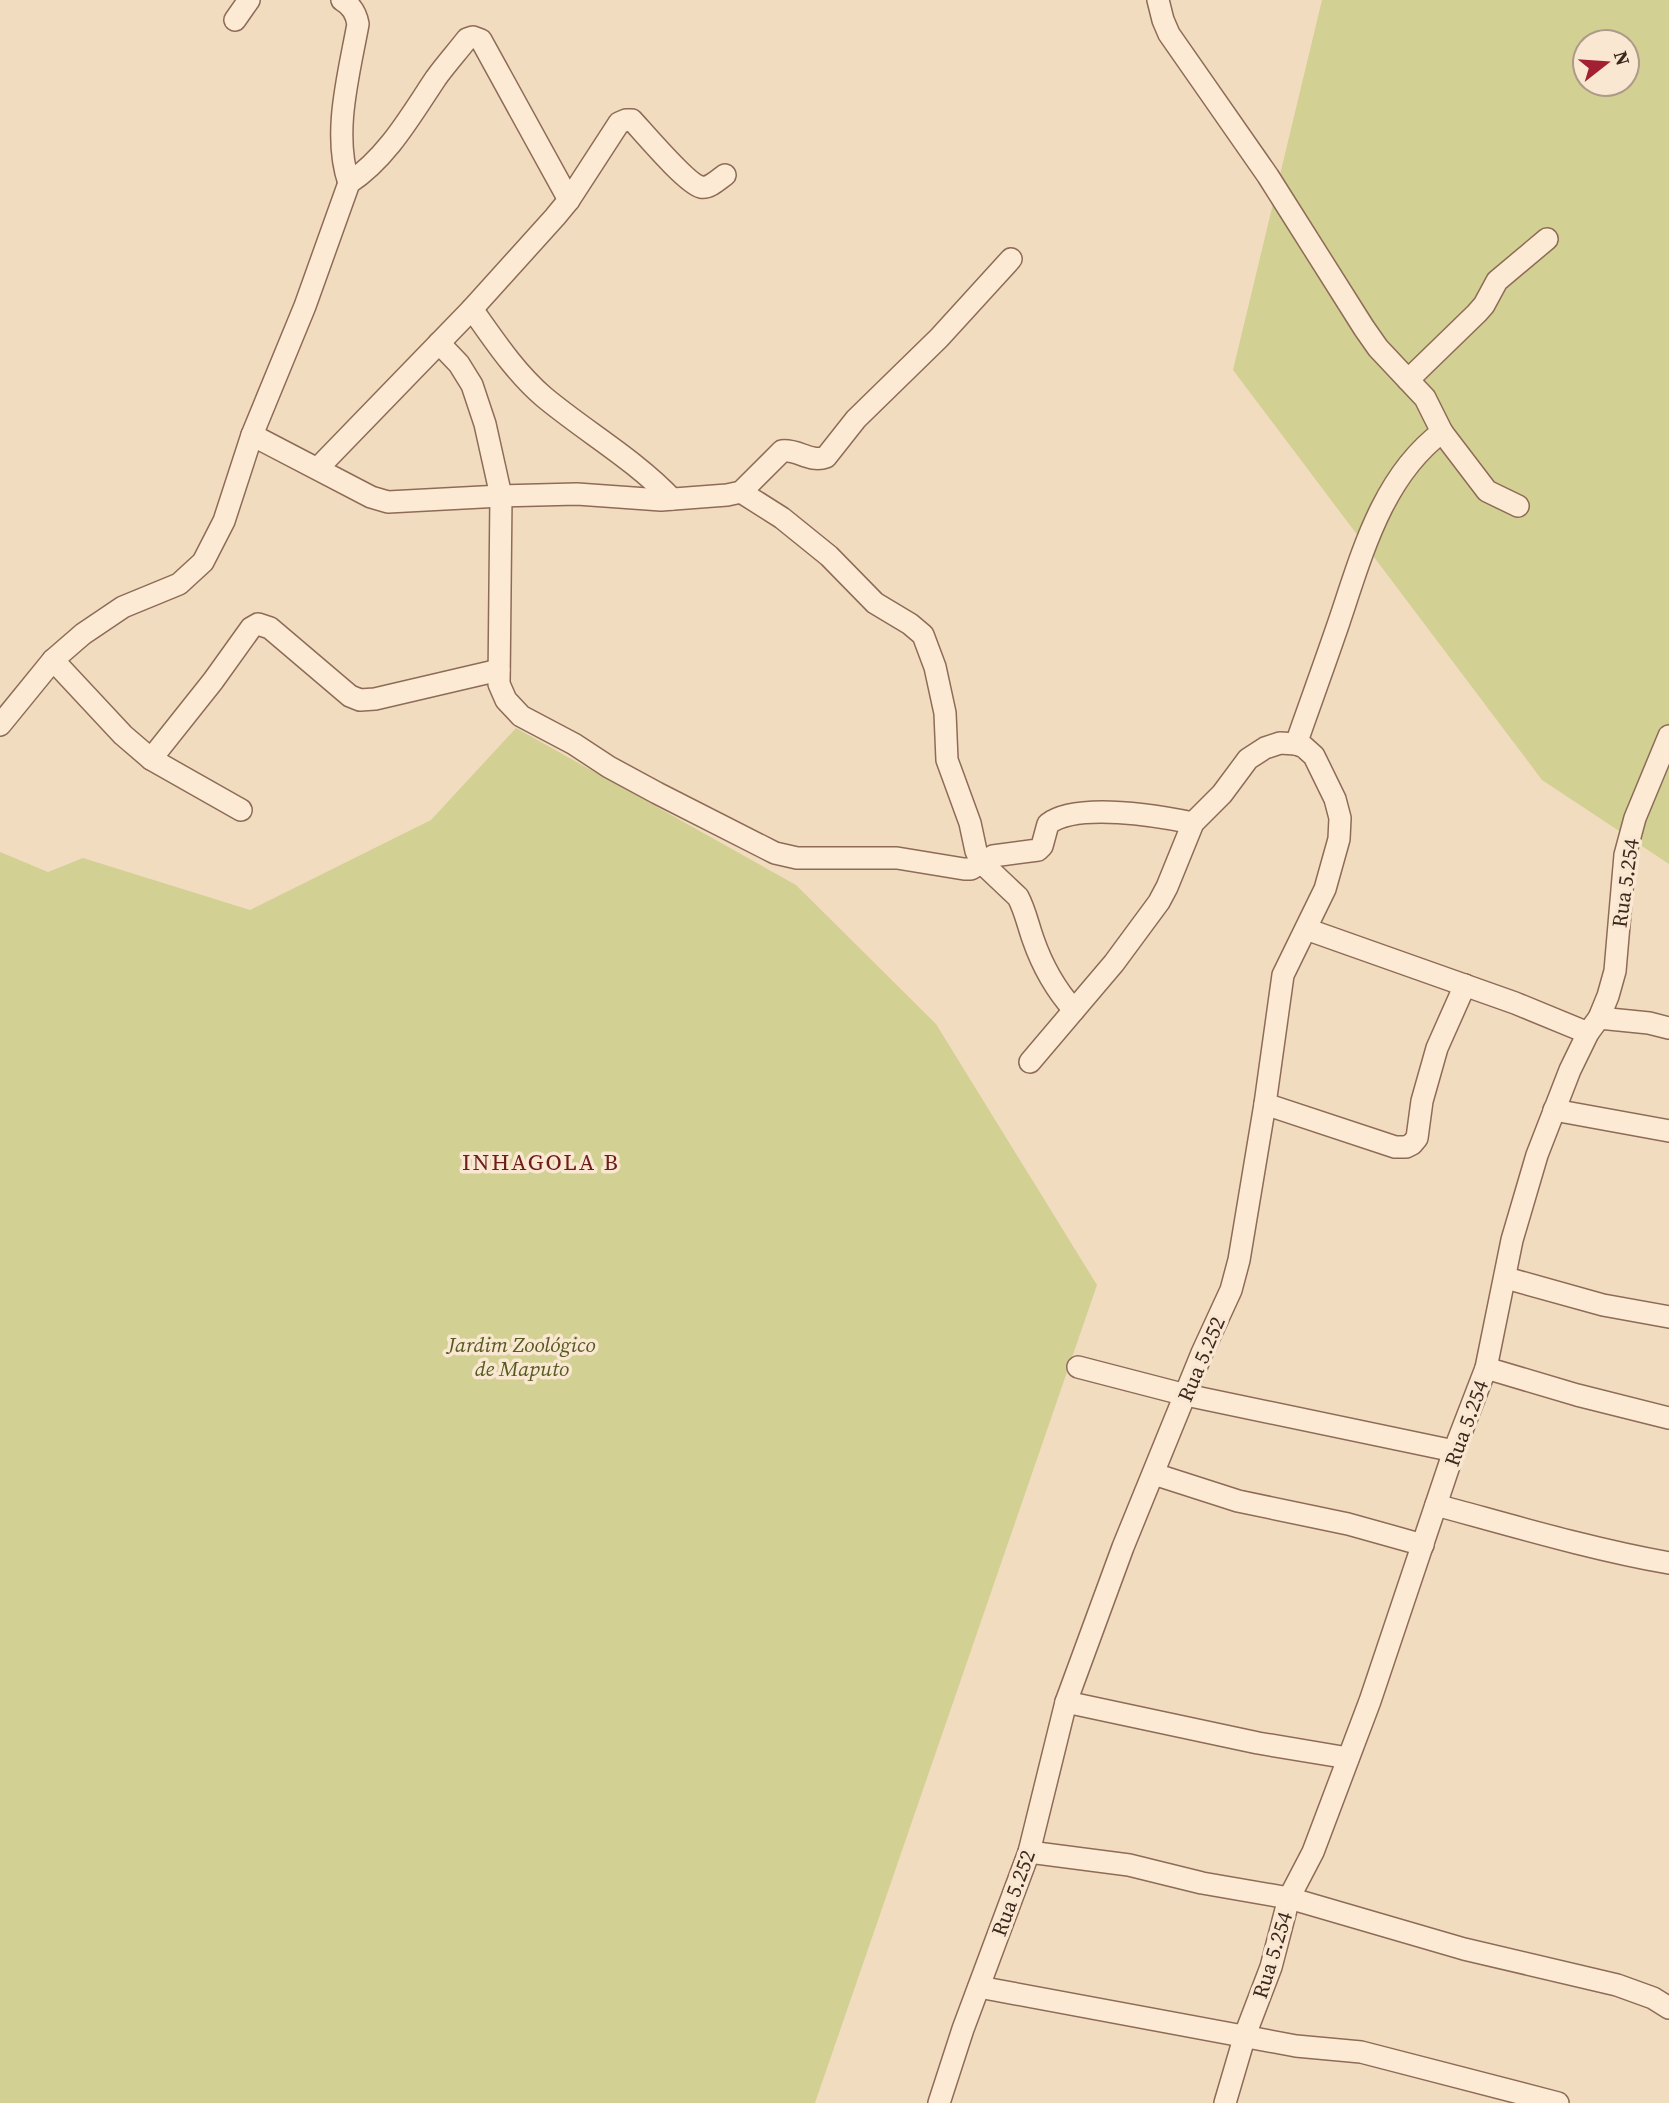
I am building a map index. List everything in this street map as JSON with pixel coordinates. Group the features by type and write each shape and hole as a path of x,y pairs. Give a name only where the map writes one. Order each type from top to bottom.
{"street":[{"path":"235,20 249,0"},
{"path":"342,0 351,5 358,24 343,105 344,169 349,183"},
{"path":"1158,0 1169,34 1262,167 1378,348 1426,398 1442,432 1487,491 1518,506"},
{"path":"0,725 53,660 83,634 123,607 179,584 202,562 224,521 253,435 305,306 349,183 364,173 391,144 467,39 473,37 481,40 569,200"},
{"path":"318,468 472,309 569,200 619,123 632,120 698,186 708,187 726,175"},
{"path":"1408,380 1477,313 1497,281 1547,239"},
{"path":"253,435 371,497 387,502 577,495 672,499 741,492 782,451 790,450 814,460 826,457 856,419 939,338 1010,259"},
{"path":"472,309 518,371 542,395 656,482 672,499"},
{"path":"439,343 459,364 471,385 485,424 501,496 499,684 506,700 521,716 657,793 775,853 797,858 897,858 971,869 993,856 1038,850 1042,846 1048,824 1084,812 1193,823"},
{"path":"1030,1062 1114,963 1159,902 1193,823 1222,794 1248,759 1265,748 1280,743 1296,744 1376,520 1402,471 1442,432"},
{"path":"741,492 782,518 830,556 875,603 923,635 935,667 945,713 947,760 970,823 976,851 981,862 1018,897 1052,981 1074,1010"},
{"path":"152,759 251,628 258,624 270,628 350,696 360,700 375,699 499,670"},
{"path":"53,660 123,735 152,759 241,810"},
{"name":"Rua 5.254","path":"1225,2103 1245,2035 1271,1967 1289,1898 1313,1852 1348,1758 1454,1451 1486,1368 1521,1205 1570,1070 1608,996 1615,971 1625,855 1636,818 1669,736"},
{"name":"Rua 5.252","path":"939,2103 1002,1920 1029,1852 1066,1702 1123,1547 1231,1290 1239,1260 1283,975 1307,929 1331,871 1339,839 1340,818 1335,799 1314,756 1296,744"},
{"path":"1307,929 1465,985 1594,1026 1649,1023 1669,1028"},
{"path":"1265,1104 1395,1147 1412,1144 1417,1138 1422,1101 1437,1048 1465,985"},
{"path":"1554,1110 1669,1131"},
{"path":"1506,1278 1603,1305 1669,1317"},
{"path":"1078,1367 1186,1395 1454,1451"},
{"path":"1486,1368 1669,1418"},
{"path":"1154,1474 1238,1501 1348,1524 1423,1545"},
{"path":"1436,1505 1531,1532 1641,1559 1669,1563"},
{"path":"1066,1702 1258,1743 1348,1758"},
{"path":"1029,1852 1129,1865 1202,1883 1289,1898 1464,1949 1617,1984 1653,1998 1669,2008"},
{"path":"979,1987 1296,2046 1361,2052 1558,2103"}],"green space":[{"path":"1322,0 1669,0 1669,864 1542,780 1233,370"},
{"name":"Jardim Zoológico de Maputo","path":"516,728 796,885 936,1024 1097,1285 815,2103 0,2103 0,852 48,872 83,858 250,910 431,820"}],"district":[{"name":"INHAGOLA B","path":"541,1162"}]}
